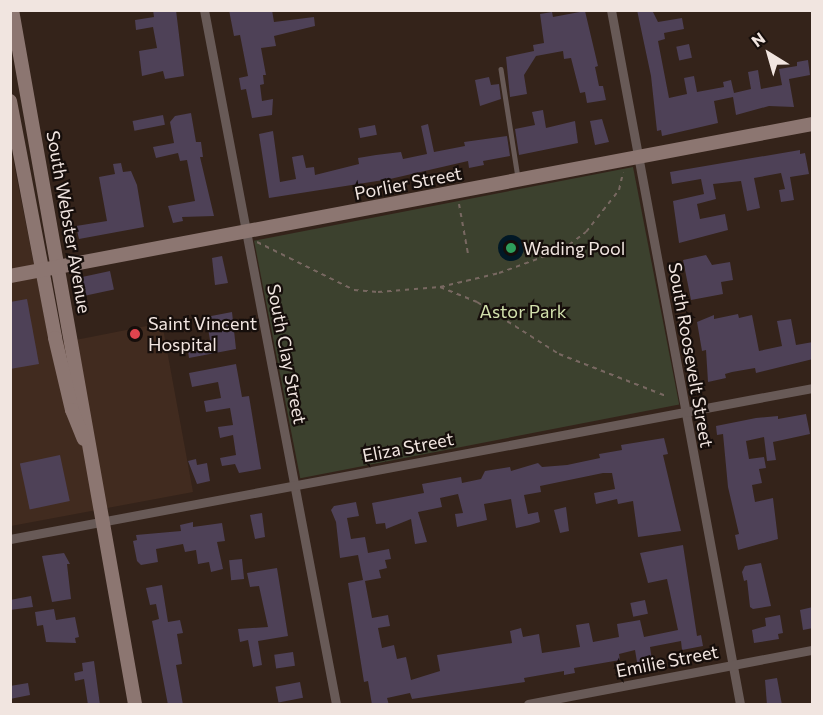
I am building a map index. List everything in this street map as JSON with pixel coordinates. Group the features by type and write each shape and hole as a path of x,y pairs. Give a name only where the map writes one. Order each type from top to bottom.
{"main road":[{"name":"South Webster Avenue","path":"12,10 82,390 86,441 135,705"},
{"name":"South Webster Avenue","path":"10,101 42,270 72,410 86,441"},
{"name":"Porlier Street","path":"10,276 251,236 518,180 813,124"}],"street":[{"name":"South Clay Street","path":"204,10 251,236 336,705"},
{"name":"South Roosevelt Street","path":"610,10 740,705"},
{"name":"Eliza Street","path":"10,539 813,388"},
{"name":"Emilie Street","path":"528,705 813,650"}],"lane":[{"path":"501,69 518,180"}],"path":[{"path":"251,236 354,290 378,292 440,287 499,273 562,250 586,232 620,190 623,172"},
{"path":"458,202 468,254"},
{"path":"440,287 477,302 559,354 666,396"}],"shaded area":[{"name":"Saint Vincent Hospital","path":"10,144 50,345 162,323 193,492 11,526"}],"green space":[{"name":"Astor Park","path":"633,167 679,405 300,478 254,241"}],"water":[{"name":"Wading Pool","path":"511,235 520,239 524,248 520,257 511,261 502,257 498,248 502,239"}],"building":[{"path":"153,10 176,10 184,76 165,79 163,71 142,76 139,51 157,48 153,27 136,30 135,20 154,17"},
{"path":"229,10 272,10 274,22 314,17 315,26 274,36 276,46 261,48 266,75 263,75 264,84 260,85 262,101 273,99 272,115 252,118 246,89 241,90 239,78 248,76 240,35 234,36"},
{"path":"637,10 652,10 658,22 682,18 684,29 664,33 665,39 658,41 669,98 687,94 684,78 694,76 697,92 724,87 723,82 731,80 734,93 751,89 748,72 758,70 761,89 782,85 779,69 797,66 797,62 808,60 810,75 789,79 794,107 769,106 736,115 733,97 714,101 718,123 662,136 661,130 657,131 651,76"},
{"path":"585,11 598,66 595,67 599,86 603,86 606,100 587,103 585,92 580,93 571,58 564,59 563,51 536,56 524,75 527,94 510,97 506,57 534,51 533,45 544,43 540,14 552,12 553,17"},
{"path":"689,44 692,58 679,60 676,47"},
{"path":"489,77 491,85 499,84 501,99 480,106 475,80"},
{"path":"543,110 546,128 575,121 578,143 519,155 515,129 535,125 532,112"},
{"path":"191,113 196,142 201,142 203,157 200,157 214,216 182,217 183,221 173,223 168,206 195,201 187,160 180,161 178,153 156,158 153,147 174,143 170,122 175,116"},
{"path":"163,115 165,125 134,131 133,121"},
{"path":"602,119 609,142 595,145 590,121"},
{"path":"428,124 434,152 465,146 464,142 507,136 510,156 483,161 484,165 469,168 468,161 390,179 269,198 259,134 273,131 280,182 296,179 292,157 303,155 306,168 314,167 315,175 359,164 358,158 401,152 403,159 427,154 421,126"},
{"path":"375,125 377,135 360,138 358,128"},
{"path":"800,150 800,154 805,153 809,174 790,177 794,200 781,202 779,190 785,189 781,173 754,178 760,208 747,211 741,181 713,184 716,199 697,204 700,219 725,214 728,230 679,243 673,201 704,194 701,179 672,184 670,172"},
{"path":"121,163 123,172 131,171 137,185 144,227 79,239 76,226 107,221 99,177 115,174 113,164"},
{"path":"706,255 712,265 730,262 733,280 721,282 723,294 691,300 683,260"},
{"path":"222,256 228,283 215,285 212,258"},
{"path":"110,271 114,290 77,297 73,279"},
{"path":"27,299 39,364 10,369 10,302"},
{"path":"232,312 236,349 189,358 187,344 210,340 206,317"},
{"path":"738,314 739,318 752,315 759,351 782,346 777,321 791,319 796,345 813,342 813,359 756,373 755,368 732,372 725,374 726,378 708,382 706,350 702,351 697,322 714,315 714,319"},
{"path":"236,364 242,397 249,396 261,469 239,473 235,464 222,466 220,458 236,455 233,435 220,438 218,427 233,425 230,408 206,412 204,401 221,398 218,382 192,387 189,373"},
{"path":"806,414 810,434 773,442 776,460 767,461 764,437 746,441 749,459 764,457 766,468 759,469 762,483 752,485 755,502 773,498 778,539 738,550 735,535 739,534 728,487 723,434 717,435 716,426 756,418 778,416 778,419"},
{"path":"664,438 668,454 663,455 681,531 638,537 633,501 618,504 617,499 596,504 594,493 615,489 612,473 540,486 541,492 524,495 528,514 538,512 540,522 530,525 516,528 511,499 484,504 487,520 457,527 455,514 463,513 458,494 440,498 442,507 418,512 427,542 415,544 411,519 386,529 385,523 376,524 372,503 424,493 422,484 461,477 462,483 481,479 485,471 510,467 511,471 538,463 542,467 567,465 600,458 599,454 622,450 621,445"},
{"path":"60,455 70,501 30,509 20,464"},
{"path":"196,459 197,465 207,463 210,481 197,484 188,461"},
{"path":"356,502 359,516 347,518 351,539 365,537 368,553 389,549 391,559 385,560 387,568 379,570 381,578 365,581 372,618 388,615 390,626 378,628 382,648 394,645 397,659 406,657 411,680 440,671 437,655 512,643 510,631 521,628 523,637 539,634 542,653 580,647 576,625 589,623 593,642 619,637 617,624 640,620 644,637 678,630 667,579 648,583 640,553 683,545 697,636 701,635 703,646 682,650 681,641 650,647 652,660 637,662 635,650 619,654 620,660 574,668 575,673 564,675 564,671 524,678 525,682 412,699 410,693 387,698 389,705 372,705 368,681 364,682 348,583 363,580 358,555 340,558 336,522 331,510 334,506"},
{"path":"566,507 569,531 560,533 554,510"},
{"path":"262,513 265,537 255,539 250,515"},
{"path":"193,522 193,527 222,523 225,541 217,542 223,569 211,572 209,562 198,564 196,550 185,552 183,544 156,549 158,562 141,565 137,561 133,541 137,540 136,535 181,531 180,525"},
{"path":"64,553 70,564 67,564 71,599 52,602 42,556"},
{"path":"242,559 244,579 231,580 229,560"},
{"path":"761,563 771,606 753,609 750,607 747,580 744,581 742,572 745,566"},
{"path":"277,568 288,636 258,641 262,665 253,667 248,640 240,642 238,629 268,627 259,586 250,587 247,573"},
{"path":"162,585 168,622 180,620 183,633 177,634 182,664 176,665 183,705 168,705 152,621 159,619 156,604 150,605 146,588"},
{"path":"31,596 33,607 10,610 10,600"},
{"path":"645,600 648,614 633,617 630,603"},
{"path":"813,607 813,628 803,630 800,610"},
{"path":"54,609 56,620 75,617 79,637 75,638 76,643 46,642 43,625 37,626 35,612"},
{"path":"780,615 783,633 778,634 779,639 754,643 752,630 766,626 765,618"},
{"path":"293,652 295,666 276,669 274,655"},
{"path":"94,661 100,705 88,705 84,679 75,681 74,673 83,671 82,663"},
{"path":"777,678 782,705 767,705 765,680"},
{"path":"300,682 303,698 279,702 275,687"},
{"path":"28,683 30,695 10,699 10,686"}],"place":[{"name":"Wading Pool","path":"511,248"},
{"name":"Saint Vincent Hospital","path":"135,334"}]}
